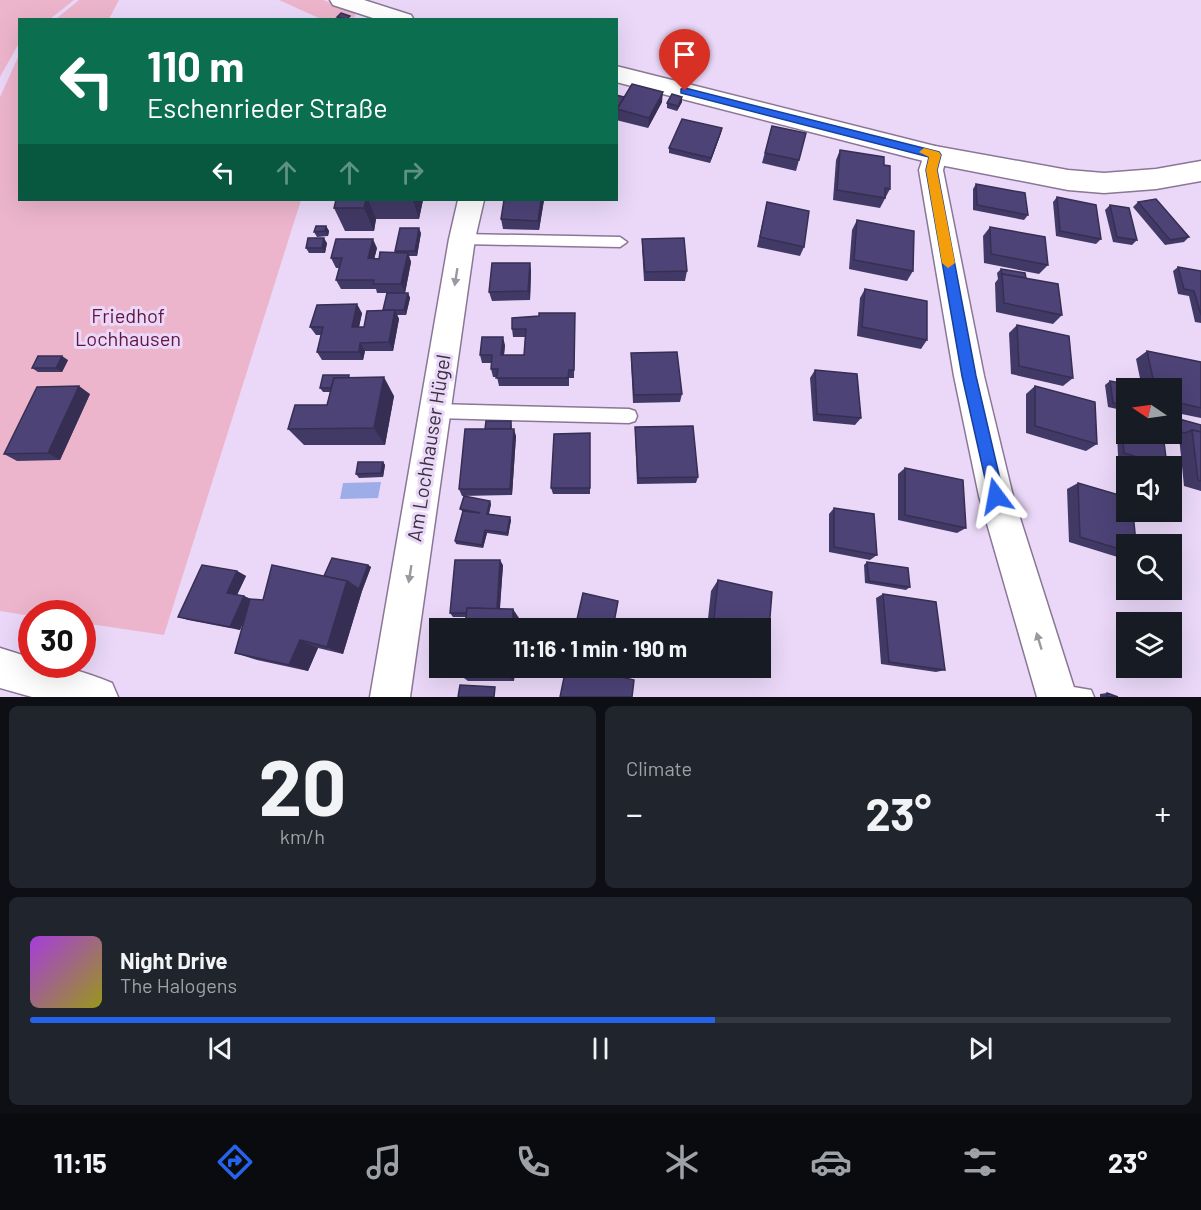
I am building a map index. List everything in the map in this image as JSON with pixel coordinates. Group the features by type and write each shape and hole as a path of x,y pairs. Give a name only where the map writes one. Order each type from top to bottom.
{"street":[{"path":"341,0 397,18"},
{"path":"618,75 935,155 1068,180 1104,183 1156,179 1201,171"},
{"path":"935,155 931,170 972,387 996,496 1066,696"},
{"name":"Am Lochhauser Hügel","path":"390,697 462,239 471,201"},
{"path":"0,668 98,697"}],"lane":[{"path":"462,239 620,242"},
{"path":"435,411 629,416"}],"green space":[{"path":"0,0 74,0 51,18 18,18 18,45 0,77"},
{"path":"79,0 119,0 110,18 57,18"},
{"path":"279,0 323,0 356,12 354,18 319,18"},
{"name":"Friedhof Lochhausen","path":"18,57 18,201 301,201 164,635 96,625 96,600 18,600 18,614 0,611 0,97"}],"water":[{"path":"381,482 378,498 340,499 343,483"}],"building":[{"path":"341,13 350,16 348,18 337,17"},
{"path":"632,84 663,92 649,118 618,109"},
{"path":"672,94 682,97 678,106 667,103"},
{"path":"618,96 624,97 618,107"},
{"path":"682,119 722,128 711,158 669,148"},
{"path":"772,126 806,133 799,160 765,153"},
{"path":"840,150 884,157 884,165 890,166 890,189 885,188 885,198 837,190"},
{"path":"976,184 1025,193 1028,215 977,205"},
{"path":"1057,197 1096,205 1101,239 1060,231"},
{"path":"1156,199 1189,237 1170,240 1138,202"},
{"path":"336,201 366,201 364,208 334,208"},
{"path":"504,201 541,201 538,221 501,219"},
{"path":"767,202 809,211 804,247 760,237"},
{"path":"1110,205 1129,208 1137,240 1117,237"},
{"path":"857,220 914,231 913,271 854,260"},
{"path":"316,226 326,226 325,231 314,232"},
{"path":"990,227 1045,237 1048,265 991,254"},
{"path":"400,228 419,228 415,251 395,251"},
{"path":"308,238 324,238 322,248 306,248"},
{"path":"684,238 687,271 645,272 642,239"},
{"path":"336,239 373,239 368,258 379,259 380,252 408,253 401,284 373,284 374,280 336,280 342,258 331,258"},
{"path":"492,263 530,263 528,291 489,292"},
{"path":"1178,267 1201,271 1201,315 1194,291 1184,289"},
{"path":"1001,269 1025,273 1026,278 1002,274"},
{"path":"1002,274 1058,284 1062,315 1004,303"},
{"path":"865,289 927,301 927,340 862,327"},
{"path":"387,293 408,293 404,310 383,310"},
{"path":"357,304 352,327 364,327 367,311 395,310 389,342 360,343 359,352 317,352 323,327 310,327 317,305"},
{"path":"539,313 575,313 574,370 569,370 568,378 496,378 498,369 491,369 492,355 480,355 482,337 503,337 501,355 524,355 526,329 512,329 512,318 539,316"},
{"path":"1017,325 1069,336 1073,378 1019,366"},
{"path":"1147,351 1201,362 1201,408 1182,403 1182,378 1153,378"},
{"path":"677,352 682,394 634,395 631,353"},
{"path":"38,356 62,356 56,368 32,368"},
{"path":"815,370 857,374 861,418 817,414"},
{"path":"323,375 349,375 348,378 334,378 331,388 320,388"},
{"path":"384,377 374,428 288,429 295,405 327,405 334,378"},
{"path":"1110,381 1116,382 1116,404 1113,403"},
{"path":"79,386 48,453 4,454 37,387"},
{"path":"1035,386 1095,402 1097,444 1035,426"},
{"path":"1182,420 1201,425 1201,432 1192,430 1182,432"},
{"path":"486,421 511,421 511,429 485,429"},
{"path":"693,426 698,477 638,478 635,427"},
{"path":"465,429 514,429 510,489 459,489"},
{"path":"1192,430 1201,432 1201,481 1198,480"},
{"path":"590,433 590,488 551,488 554,434"},
{"path":"1123,444 1164,444 1166,456 1134,456 1124,453"},
{"path":"358,462 383,462 381,473 356,474"},
{"path":"905,468 963,480 966,528 905,515"},
{"path":"1078,483 1116,494 1116,522 1134,522 1135,534 1116,534 1116,548 1080,537"},
{"path":"464,496 490,501 487,514 510,517 507,533 485,530 482,545 455,541 463,511 480,513 460,509"},
{"path":"834,508 874,514 877,555 834,547"},
{"path":"332,558 368,565 359,589 347,581 324,576"},
{"path":"455,560 500,560 497,609 467,608 467,613 450,613"},
{"path":"867,562 908,568 910,587 869,581"},
{"path":"202,565 237,571 227,593 244,596 230,627 178,617"},
{"path":"272,565 347,581 327,647 300,640 289,665 235,653 250,599 263,600"},
{"path":"718,580 772,592 770,618 714,618"},
{"path":"583,593 618,601 615,618 577,618"},
{"path":"883,594 936,602 945,670 889,662"},
{"path":"467,608 513,609 513,618 466,618"},
{"path":"564,678 634,680 632,697 560,697"},
{"path":"460,685 495,687 494,697 458,697"}],"slow traffic":[{"path":"924,152 935,155 931,170 948,263"}],"route":[{"path":"685,91 935,155 931,170 969,376 996,496"}]}
